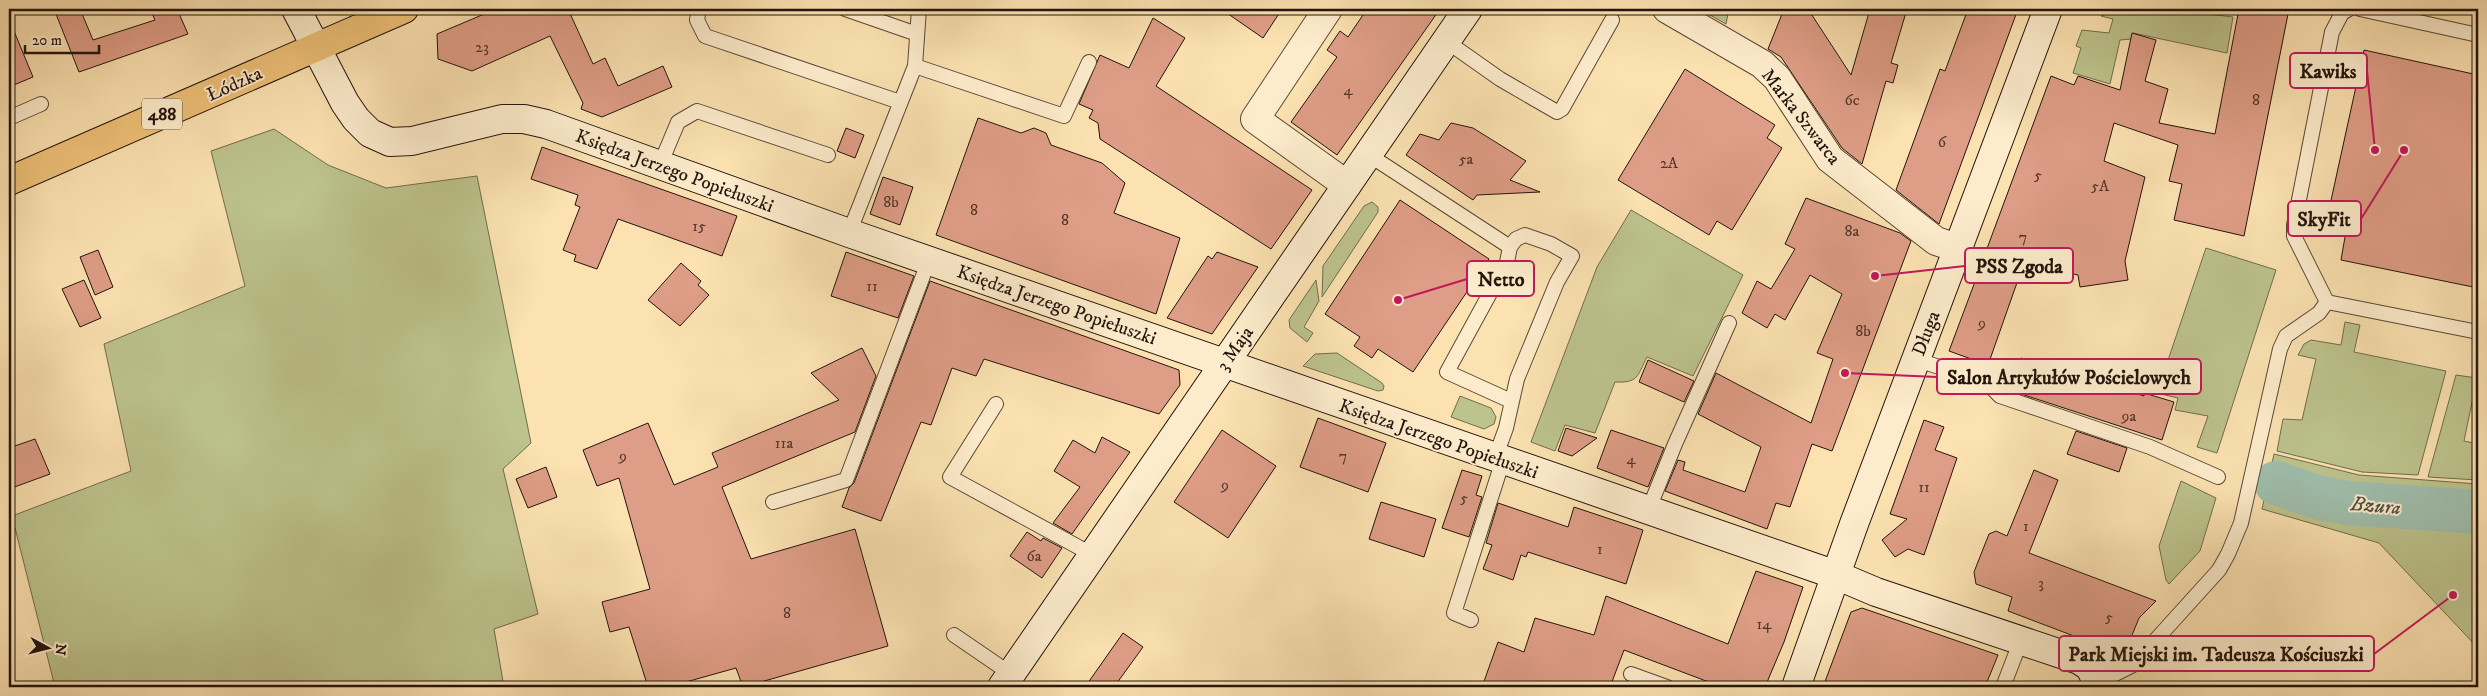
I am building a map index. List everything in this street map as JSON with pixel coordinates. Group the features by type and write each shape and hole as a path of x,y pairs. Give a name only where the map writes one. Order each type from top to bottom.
{"main road":[{"name":"Łódzka","path":"9,181 404,9"}],"street":[{"name":"Księdza Jerzego Popiełuszki","path":"296,9 356,120 370,133 390,142 412,141 502,119 524,119 546,124 849,233 1648,511 1836,574 1876,592 2079,660 2090,667 2098,683"},
{"path":"1328,9 1255,120 1347,185"},
{"name":"3 Maja","path":"1006,681 1468,9"},
{"name":"Marka Szwarca","path":"1666,9 1762,64 1777,78 1830,160 1936,240 1957,248"},
{"name":"Długa","path":"1796,687 1915,359 2048,9"}],"lane":[{"path":"699,9 697,20 705,36 900,102"},
{"path":"845,9 917,34"},
{"path":"849,233 914,66 919,9"},
{"path":"2327,302 2294,236 2294,225 2332,32 2342,13 2349,9"},
{"path":"2360,9 2478,35"},
{"path":"1446,41 1500,79 1557,112 1562,109 1612,20"},
{"path":"914,66 1064,116 1089,62"},
{"path":"9,118 41,104"},
{"path":"660,165 678,122 697,111 828,155"},
{"path":"1369,155 1510,247"},
{"path":"1471,620 1454,613 1499,459 1517,379 1557,282 1572,256 1551,244 1525,235 1516,239 1510,247 1508,262 1447,372 1511,401"},
{"path":"773,502 846,480 929,260"},
{"path":"2327,302 2478,332"},
{"path":"2098,683 2133,665 2219,570 2241,523 2280,349 2286,336 2319,313 2327,302"},
{"path":"1648,511 1675,444 1729,323"},
{"path":"1915,359 1987,383 2000,396 2150,447 2218,477"},
{"path":"996,404 950,477 1093,555"},
{"path":"954,635 1006,681"},
{"path":"2003,687 2021,640"},
{"path":"1631,674 1667,687"}],"green space":[{"path":"1699,9 1729,9 1726,24"},
{"path":"2118,9 2164,9 2233,17 2227,53 2133,33 2131,39 2120,40 2110,84 2073,73 2081,48 2076,46 2082,30 2109,33 2113,19 2101,16"},
{"path":"274,129 328,165 386,188 477,176 531,443 503,469 538,614 494,629 504,687 55,687 12,516 131,471 104,344 245,286 211,151"},
{"path":"1372,202 1378,207 1378,212 1322,297 1323,266 1364,206"},
{"path":"1631,210 1743,275 1693,376 1647,357 1639,374 1633,380 1615,382 1595,433 1565,425 1555,451 1531,442 1597,267"},
{"path":"2206,248 2276,270 2217,453 2197,447 2208,416 2175,410 2178,398 2152,392 2157,377 2165,369"},
{"path":"1316,280 1319,301 1304,327 1313,333 1307,342 1290,328 1289,320"},
{"path":"2345,322 2360,325 2354,352 2446,371 2418,475 2362,472 2277,451 2283,419 2302,420 2316,359 2298,355 2304,344 2311,340 2341,345"},
{"path":"1337,353 1382,383 1384,386 1383,390 1378,391 1303,366 1315,354"},
{"path":"2456,375 2477,378 2464,441 2478,444 2478,480 2428,477"},
{"path":"1460,396 1491,408 1496,417 1494,424 1484,429 1451,417"},
{"path":"2274,454 2359,475 2478,484 2478,648 2379,543 2262,509"},
{"path":"2181,481 2216,498 2200,551 2169,584 2166,580 2159,546"}],"building":[{"path":"54,9 80,9 93,40 155,20 150,9 177,9 188,34 79,72"},
{"path":"496,9 568,9 593,64 605,58 618,86 663,66 672,87 602,117 581,109 583,103 550,36 472,71 438,59 437,34"},
{"path":"1221,9 1282,9 1263,38"},
{"path":"1367,9 1440,9 1337,155 1291,122 1337,57 1327,50 1340,31 1348,37"},
{"path":"1784,9 1808,9 1851,75 1870,9 1907,9 1891,63 1898,65 1893,83 1886,81 1862,164 1842,148 1781,57 1768,49"},
{"path":"1968,9 2018,9 1939,224 1896,190 1940,69 1945,71"},
{"path":"2239,9 2289,9 2244,236 2174,220 2182,184 2169,181 2178,145 2114,123 2104,161 2145,177 2125,261 2128,280 2080,287 2078,275 2035,266 2030,281 2019,277 1988,365 1949,351 1976,279 1980,263 1986,265 1982,262 2051,76 2074,85 2078,76 2120,90 2132,33 2156,40 2145,81 2168,89 2159,123 2215,134"},
{"path":"1153,18 1185,38 1156,86 1312,190 1271,249 1100,139 1098,123 1089,118 1093,110 1079,104 1100,55 1129,68"},
{"path":"9,19 33,77 9,87"},
{"path":"2364,50 2478,75 2478,288 2341,260 2348,220 2328,214"},
{"path":"1685,69 1775,125 1767,138 1782,148 1732,230 1717,221 1709,235 1618,180"},
{"path":"978,118 1021,133 1034,128 1046,133 1051,145 1102,163 1125,183 1114,213 1180,238 1156,314 936,235"},
{"path":"1451,123 1473,128 1526,161 1510,180 1540,192 1477,195 1473,200 1406,155 1420,134 1439,140"},
{"path":"846,128 864,135 855,158 837,151"},
{"path":"542,147 737,216 722,256 618,219 597,269 574,261 576,255 563,250 580,207 575,205 578,195 531,179"},
{"path":"883,177 913,187 900,225 870,214"},
{"path":"1806,198 1900,233 1911,241 1832,451 1812,444 1790,507 1776,503 1767,529 1665,491 1678,460 1685,462 1683,470 1745,492 1761,447 1698,414 1716,373 1811,423 1833,359 1817,353 1842,294 1810,275 1785,320 1775,314 1767,328 1742,313 1757,281 1771,289 1795,249 1785,244"},
{"path":"1400,200 1489,259 1413,372 1378,349 1372,358 1354,346 1360,337 1325,314"},
{"path":"98,250 113,287 95,295 80,257"},
{"path":"846,252 914,276 898,318 831,296"},
{"path":"1217,252 1258,267 1212,334 1167,318 1208,256 1212,259"},
{"path":"681,263 701,281 698,285 709,295 680,326 648,300"},
{"path":"84,280 101,318 80,327 62,289"},
{"path":"930,281 1179,370 1180,385 1159,414 984,359 976,376 952,368 931,425 921,422 881,521 842,507 849,488 854,483"},
{"path":"862,348 876,376 855,432 722,487 751,559 855,529 888,646 743,687 736,668 668,687 648,687 629,627 610,632 602,602 650,589 619,478 597,486 583,450 648,423 674,485 718,467 712,453 839,400 811,373"},
{"path":"2021,358 2144,396 2144,393 2174,402 2162,440 2012,391"},
{"path":"1648,360 1694,381 1684,402 1639,382"},
{"path":"1318,418 1386,443 1368,492 1300,467"},
{"path":"1924,420 1944,427 1935,450 1957,458 1924,555 1908,549 1895,557 1882,540 1907,519 1890,514"},
{"path":"1566,428 1597,438 1572,456 1558,451"},
{"path":"1222,430 1276,466 1228,538 1174,502"},
{"path":"1611,430 1664,448 1648,487 1597,468"},
{"path":"2076,431 2127,448 2119,472 2067,454"},
{"path":"1102,437 1130,452 1072,534 1053,523 1080,487 1054,471 1073,440 1095,453"},
{"path":"35,439 50,474 9,489 9,448"},
{"path":"546,467 557,497 528,508 516,479"},
{"path":"1462,470 1482,476 1476,495 1482,497 1469,537 1442,528"},
{"path":"2034,470 2058,480 2029,553 2156,601 2139,618 2124,655 2008,611 2012,597 1976,584 1974,572 1989,534 1996,531 2007,536"},
{"path":"1381,502 1436,519 1424,557 1369,539"},
{"path":"1498,503 1568,527 1574,507 1643,530 1626,584 1528,552 1526,557 1521,555 1513,580 1483,569 1492,545 1486,543"},
{"path":"1027,532 1041,541 1043,538 1062,548 1042,578 1010,556"},
{"path":"1756,571 1803,587 1784,642 1765,687 1722,687 1624,650 1610,687 1482,687 1498,642 1524,652 1535,618 1594,635 1606,596 1728,644"},
{"path":"1862,608 1998,655 1985,687 1823,687 1851,612"},
{"path":"1123,633 1143,647 1114,687 1085,687"}],"waterway":[{"name":"Bzura","path":"2276,483 2320,498 2347,503 2478,512"}],"place":[{"name":"Kawiks","path":"2375,150"},
{"name":"SkyFit","path":"2404,150"},
{"name":"PSS Zgoda","path":"1875,276"},
{"name":"Netto","path":"1398,300"},
{"name":"Salon Artykułów Pościelowych","path":"1845,373"},
{"name":"Park Miejski im. Tadeusza Kościuszki","path":"2453,595"}]}
